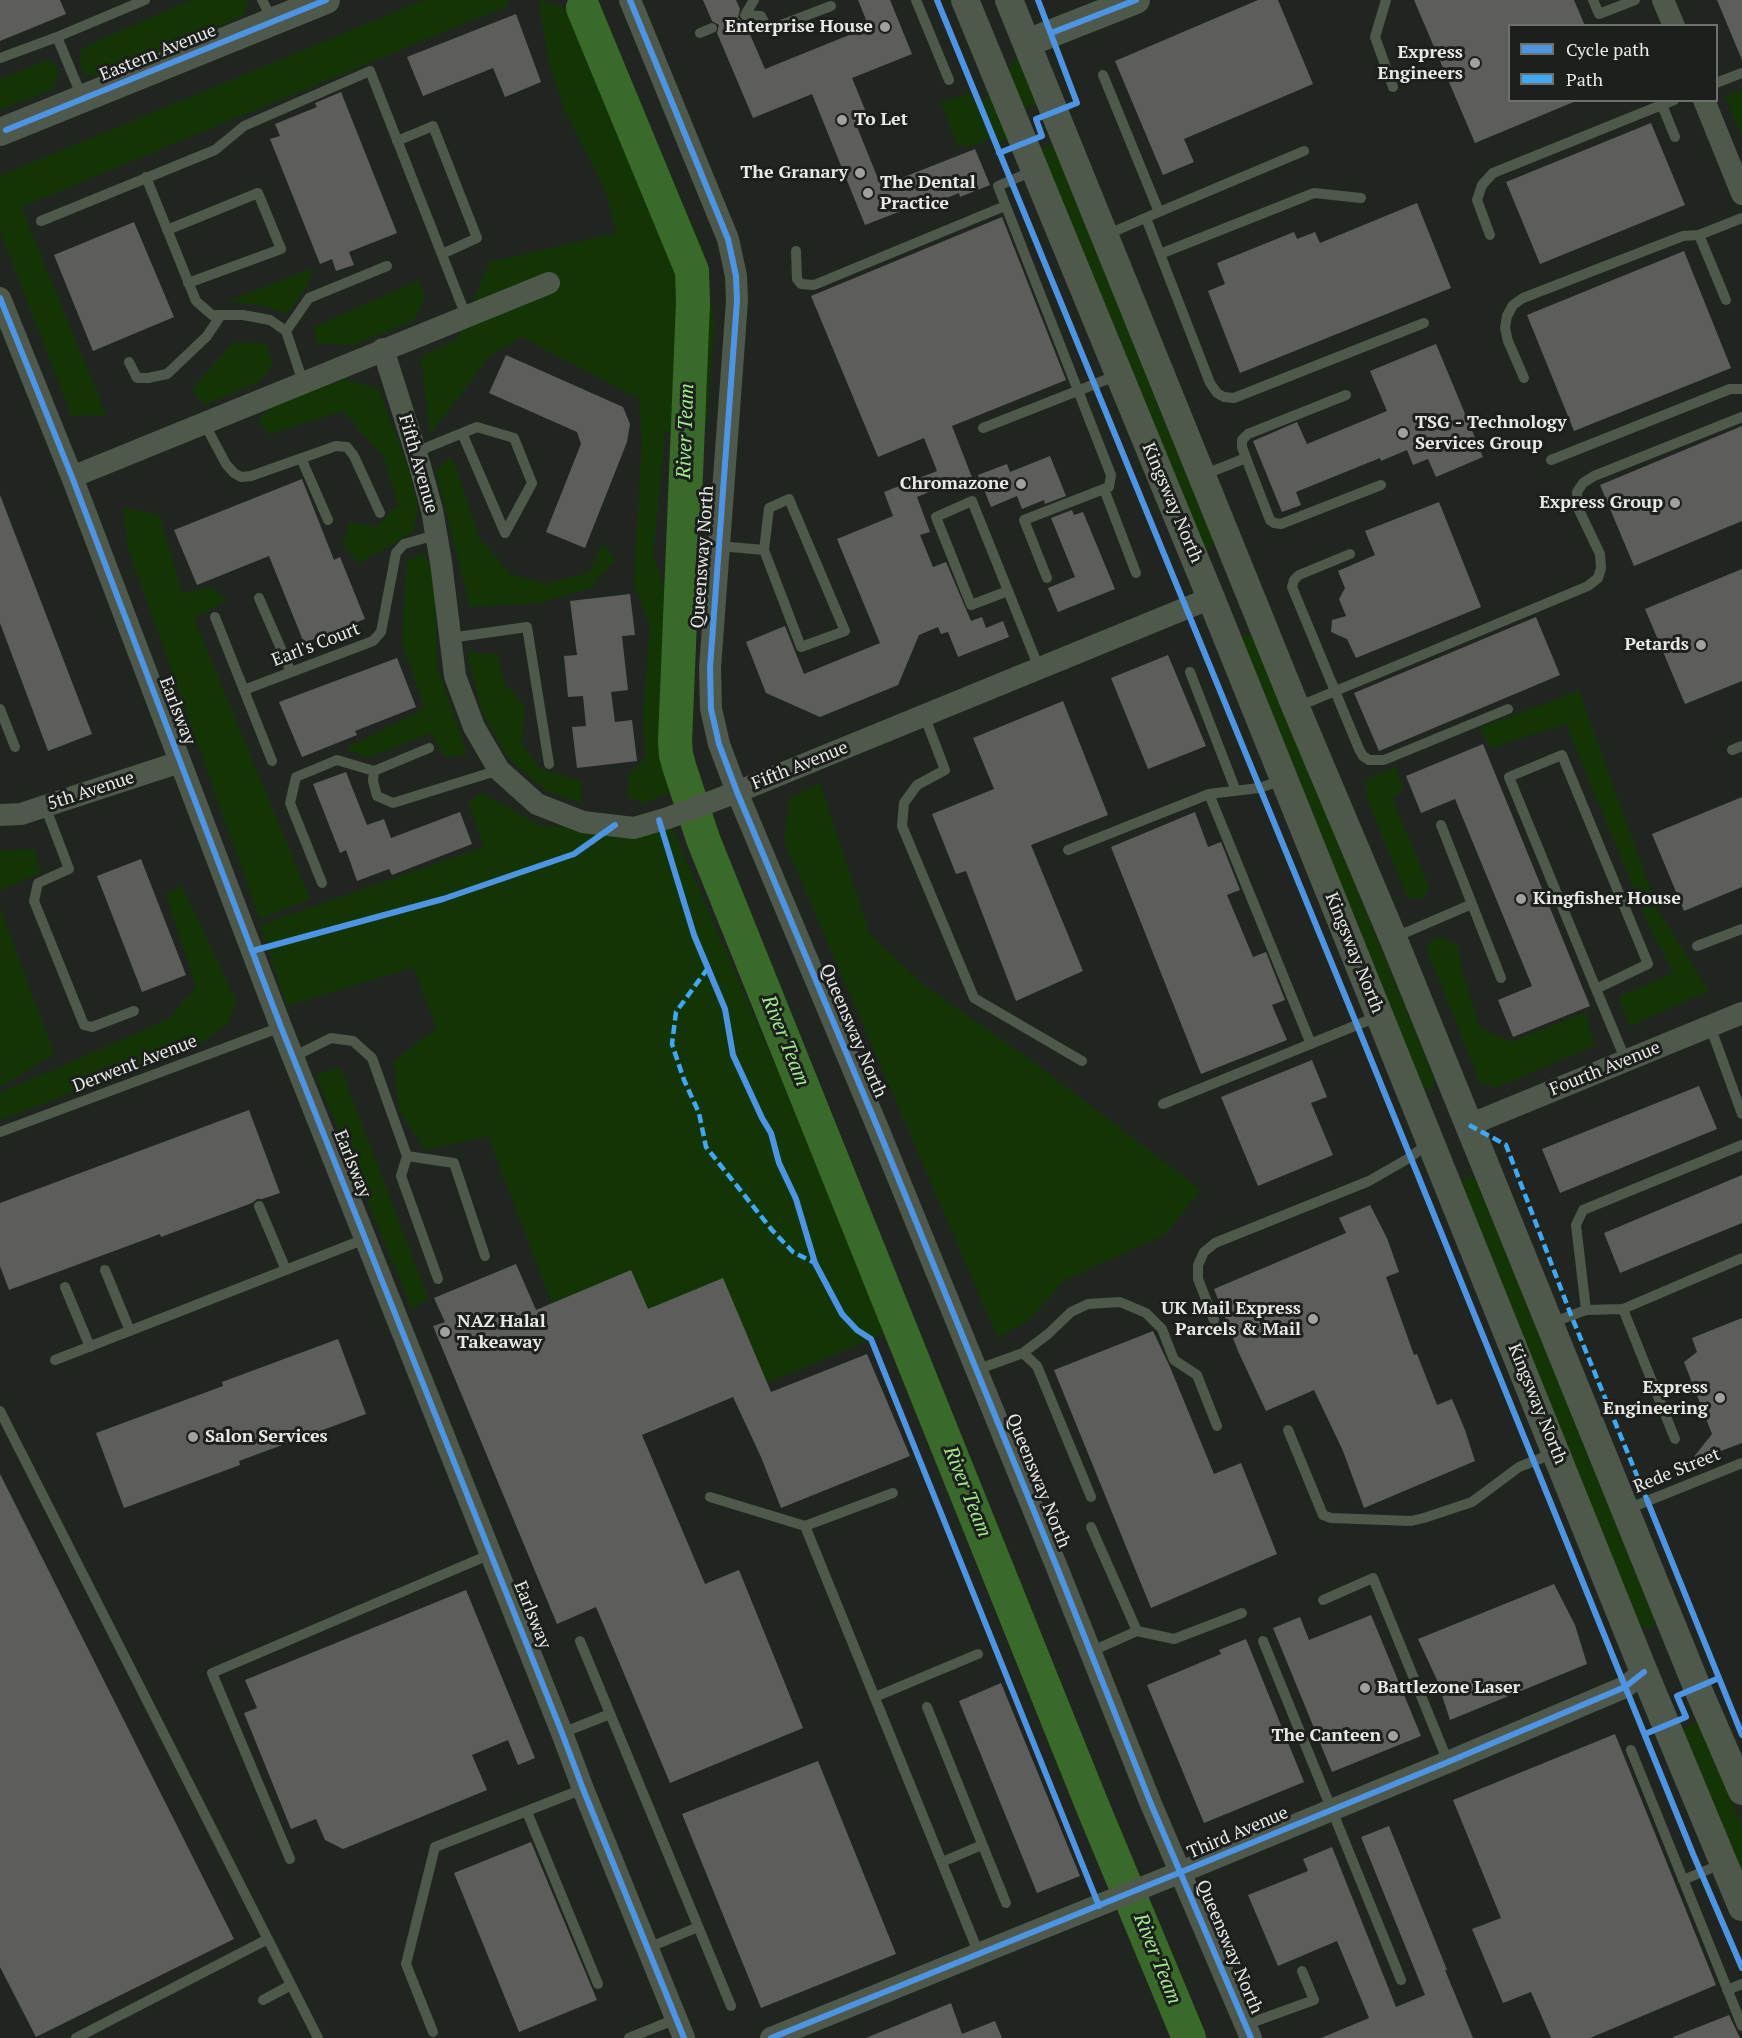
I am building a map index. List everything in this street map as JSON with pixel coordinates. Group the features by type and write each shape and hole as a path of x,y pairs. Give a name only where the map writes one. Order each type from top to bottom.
{"street":[{"name":"Eastern Avenue","path":"0,132 83,99 268,11 326,0"},
{"name":"Queensway North","path":"630,0 724,230 733,260 737,300 710,668 711,709 720,744 737,792 879,1131 1151,1804 1248,2032"},
{"name":"Kingsway North","path":"965,0 1211,598 1283,780 1432,1141 1644,1672 1742,1907"},
{"path":"1028,43 1136,0"},
{"path":"1664,0 1673,24"},
{"name":"Kingsway North","path":"1010,1 1296,708 1393,938 1548,1324 1742,1791"},
{"path":"992,64 1000,58 1008,42 1010,1"},
{"path":"1705,102 1742,194"},
{"path":"72,477 549,283"},
{"name":"Earlsway","path":"0,298 72,477 281,1027 680,2028"},
{"name":"Fifth Avenue","path":"383,349 432,510 455,676 474,727 499,770 537,804 583,822 634,828 668,818 737,792 1211,598"},
{"path":"1211,598 1247,584"},
{"name":"5th Avenue","path":"0,815 21,814 180,762"},
{"name":"Fourth Avenue","path":"1469,1125 1742,1013"},
{"path":"1432,1141 1469,1125"},
{"path":"1644,1672 1653,1659 1680,1644"},
{"name":"Third Avenue","path":"771,2038 796,2033 979,1954 1332,1810 1625,1687 1644,1672"}],"lane":[{"path":"0,58 145,0"},
{"path":"754,0 745,15 762,16 768,30 831,6"},
{"path":"916,0 949,80"},
{"path":"1386,0 1375,37 1393,87"},
{"path":"1593,0 1602,24"},
{"path":"1599,14 1635,0"},
{"path":"700,33 712,28"},
{"path":"57,37 83,99"},
{"path":"41,221 215,150 244,126 370,71 466,316"},
{"path":"1718,82 1742,73"},
{"path":"1103,75 1160,212"},
{"path":"1490,235 1477,200 1482,185 1493,173 1669,102"},
{"path":"1662,105 1674,137"},
{"path":"397,141 433,126 477,238 442,254"},
{"path":"1106,235 1304,151"},
{"path":"1035,170 998,186 1111,475 1109,487 1024,520 1047,578"},
{"path":"146,177 196,301 212,315 243,315 270,320 286,331 303,382"},
{"path":"167,230 258,193 280,249 188,283"},
{"path":"1160,254 1314,193 1361,198"},
{"path":"796,251 797,279 801,284 814,285 1005,206"},
{"path":"1146,218 1210,383 1217,393 1224,397 1234,398 1424,323"},
{"path":"1524,378 1508,341 1505,328 1512,305 1523,298 1683,236 1699,235 1742,218"},
{"path":"1699,235 1726,300"},
{"path":"286,331 309,298 387,266"},
{"path":"129,362 137,378 167,374 207,336 221,315"},
{"path":"983,428 1118,375"},
{"path":"1551,460 1730,389 1742,389"},
{"path":"1346,395 1248,434 1242,440 1245,458 1270,520 1274,523 1281,524 1381,485"},
{"path":"1296,708 1588,586 1598,578 1601,568 1600,554 1578,508 1577,492 1583,483 1594,476 1742,417"},
{"path":"204,423 226,464 241,477 251,476 336,446 347,447 354,456 380,513"},
{"path":"416,452 477,427 514,438 532,483 505,533 462,434"},
{"path":"301,458 328,520"},
{"path":"1202,475 1245,458"},
{"path":"1104,489 1137,573"},
{"path":"789,499 845,631 801,647 764,550 769,508 789,499"},
{"path":"1008,591 971,605 936,518 972,501 1039,668"},
{"name":"Earl's Court","path":"244,690 373,641 381,632 396,553 404,544 436,535"},
{"path":"719,546 764,550"},
{"path":"1350,554 1299,575 1292,587 1359,749 1369,760 1375,762 1384,760 1508,709"},
{"path":"260,598 291,672"},
{"path":"215,617 272,761"},
{"path":"449,638 527,627 549,764"},
{"path":"1190,672 1236,791"},
{"path":"0,709 15,747"},
{"path":"924,715 945,770 917,785 904,803 902,826 974,998 1082,1061"},
{"path":"322,883 290,803 296,777 337,760 374,771 429,748"},
{"path":"1596,989 1648,964 1562,755 1509,777 1596,989 1626,1061"},
{"path":"374,771 373,781 377,796 393,803 499,770"},
{"path":"1068,850 1209,794 1259,788 1283,780"},
{"path":"1209,794 1311,1044"},
{"path":"45,806 69,869 38,883 34,901 84,1025 92,1027 135,1011"},
{"path":"1441,825 1501,978"},
{"path":"1393,938 1472,904"},
{"path":"1697,946 1742,929"},
{"path":"1163,1104 1380,1016"},
{"path":"1710,1026 1742,1114"},
{"name":"Derwent Avenue","path":"0,1132 281,1027"},
{"path":"293,1057 331,1038 353,1041 372,1058 407,1156 401,1176 438,1279"},
{"path":"1214,1320 1198,1279 1198,1265 1204,1252 1215,1243 1369,1181 1409,1158 1432,1141"},
{"path":"1586,1310 1576,1225 1583,1210 1742,1146"},
{"path":"407,1156 454,1163 485,1256"},
{"path":"259,1206 286,1270"},
{"path":"55,1360 366,1239"},
{"path":"1548,1324 1586,1310 1623,1309 1742,1258"},
{"path":"105,1270 130,1331"},
{"path":"65,1287 90,1347"},
{"path":"976,1370 1023,1353 1071,1312 1088,1304 1120,1302 1146,1313 1161,1329 1174,1360 1197,1375 1217,1426"},
{"path":"1623,1309 1675,1439"},
{"path":"1023,1353 1037,1366 1091,1497"},
{"path":"0,1411 318,2038"},
{"path":"1288,1430 1323,1515 1330,1518 1411,1521 1424,1518 1472,1502 1518,1467 1557,1452"},
{"name":"Rede Street","path":"1625,1510 1742,1463"},
{"path":"710,1497 805,1526 893,1493"},
{"path":"805,1526 979,1954"},
{"path":"1091,1527 1137,1631"},
{"path":"290,1859 212,1673 491,1554"},
{"path":"1323,1600 1373,1578 1448,1761"},
{"path":"1090,1652 1137,1631 1174,1639 1242,1613"},
{"path":"580,1641 731,2006"},
{"path":"1263,1641 1401,1980"},
{"path":"874,1697 978,1654"},
{"path":"927,1707 1006,1903"},
{"path":"562,1733 610,1714"},
{"path":"1631,1750 1742,2026"},
{"path":"433,2032 406,1964 435,1847 583,1789"},
{"path":"527,1812 598,1984"},
{"path":"942,1862 982,1845"},
{"path":"1683,1880 1724,1863"},
{"path":"648,1948 698,1928"},
{"path":"76,2038 268,1939"},
{"path":"1248,2032 1314,2000 1302,1971"},
{"path":"1727,1990 1742,1984"},
{"path":"263,2000 291,1985"},
{"path":"629,2038 680,2028"}],"shaded area":[{"path":"0,0 1742,0 1742,2038 0,2038"}],"green space":[{"path":"191,0 247,0 248,2 243,16 98,76 83,74 80,50"},
{"path":"424,0 507,0 509,5 21,207 106,415 72,416 0,231 0,176"},
{"path":"539,0 569,9 625,74 704,251 714,324 707,421 665,432 653,555 667,596 669,792 645,803 628,796 629,774 646,758 643,714 650,627 634,583 642,442 639,399 522,337 490,356 430,434 421,357 457,339 490,262 617,233 605,189 564,109 548,58"},
{"path":"1018,48 1039,102 1023,109 1008,71 1015,61"},
{"path":"48,60 58,68 55,88 0,110 0,79"},
{"path":"1742,89 1742,137 1725,96"},
{"path":"989,92 1009,139 999,142 982,101"},
{"path":"971,93 990,139 970,147 958,145 941,103"},
{"path":"1055,143 1216,540 1209,549 1204,548 1038,150"},
{"path":"313,268 307,287 286,314 264,306 229,301"},
{"path":"419,280 425,298 413,321 354,345 316,343 314,327"},
{"path":"234,342 266,344 273,364 260,381 205,405 192,389"},
{"path":"344,379 379,389 409,468 418,510 413,532 360,563 343,546 349,522 377,527 398,505 384,457 343,411 270,434 258,421 271,406"},
{"path":"452,456 479,538 511,574 545,584 589,573 603,543 615,560 591,588 538,603 470,607 436,471"},
{"path":"123,507 159,515 182,593 211,587 227,600 194,619 310,899 260,919 128,548"},
{"path":"423,553 435,572 437,666 467,754 445,757 431,733 368,758 345,749 425,708 402,642 407,561"},
{"path":"1244,635 1254,636 1435,1081 1431,1090 1422,1087 1241,644"},
{"path":"467,652 497,654 505,684 525,707 521,742 540,769 581,781 582,803 547,791 509,759 482,712"},
{"path":"1579,691 1658,911 1709,991 1630,1026 1619,997 1674,972 1651,930 1566,724 1491,748 1479,728"},
{"path":"1395,767 1403,788 1392,799 1429,887 1424,898 1408,899 1367,798 1366,780"},
{"path":"820,783 869,933 924,985 1032,1061 1201,1190 1164,1235 1065,1280 1030,1319 998,1338 784,841 790,798"},
{"path":"481,792 541,826 612,830 671,826 891,1331 767,1383 648,1309 552,1303 488,1136 425,1150 399,1109 394,1061 437,1028 413,967 287,1006 260,925 484,847 469,803"},
{"path":"34,849 41,873 0,890 0,851"},
{"path":"181,885 236,1001 228,1023 203,1043 0,1120 0,1093 169,1019 196,987 166,894"},
{"path":"0,908 54,1054 0,1087"},
{"path":"1437,936 1457,944 1464,978 1480,1028 1511,1042 1585,1012 1594,1046 1495,1088 1480,1082 1426,947"},
{"path":"340,1067 428,1298 412,1309 316,1075"},
{"path":"1466,1175 1475,1178 1655,1617 1652,1629 1638,1625 1462,1185"},
{"path":"1699,1721 1742,1828 1742,1879 1681,1729"}],"building":[{"path":"0,0 60,0 66,14 0,41"},
{"path":"703,0 736,0 740,9 738,18 745,23 765,69 869,27 858,0 890,0 912,54 852,78 868,117 855,122 881,186 975,149 990,185 960,197 959,193 929,205 927,201 865,225 812,94 753,118 717,33 719,25 712,21"},
{"path":"1258,0 1278,0 1313,84 1184,139 1194,162 1163,175 1115,61"},
{"name":"Express Engineers","path":"1414,0 1574,0 1584,24 1508,24 1508,102 1574,102 1475,143"},
{"path":"1717,0 1742,0 1742,60"},
{"path":"516,14 541,82 505,97 493,68 423,96 407,57"},
{"path":"341,92 397,233 349,252 354,265 336,271 332,259 320,264 270,139 280,136 275,124 317,107 315,103"},
{"path":"1651,123 1685,205 1540,264 1506,182"},
{"path":"1417,203 1451,288 1240,373 1208,291 1225,284 1217,263 1294,232 1297,239 1315,232 1320,243"},
{"path":"1002,217 1066,380 952,426 973,480 945,491 943,486 917,497 930,532 920,535 933,567 946,562 971,621 982,617 986,628 1003,621 1009,637 958,657 948,632 941,634 938,627 919,635 898,685 820,717 766,693 746,642 785,626 804,674 880,643 837,539 893,516 884,492 937,471 924,438 878,457 811,296"},
{"path":"134,222 174,317 93,351 54,255"},
{"path":"1684,251 1731,368 1574,431 1527,315"},
{"name":"TSG - Technology Services Group","path":"1436,344 1483,457 1436,477 1428,459 1413,465 1407,450 1381,461 1380,458 1296,492 1301,505 1282,512 1253,441 1297,422 1307,444 1387,411 1370,371"},
{"path":"506,355 623,407 630,424 627,442 585,548 546,532 581,444 577,432 489,393"},
{"name":"Express Group","path":"1742,426 1742,521 1634,566 1600,485"},
{"name":"Chromazone","path":"1050,456 1066,496 1045,504 1044,500 1022,509 1017,496 991,507 978,475 1007,464 1010,472"},
{"path":"302,479 334,560 340,557 365,619 304,643 269,556 197,585 174,530"},
{"path":"0,495 92,734 48,751 0,623"},
{"path":"1439,502 1481,607 1356,658 1347,639 1331,632 1332,620 1346,616 1339,599 1345,588 1338,571 1375,555 1365,531"},
{"path":"1072,510 1074,515 1083,512 1115,589 1058,612 1048,588 1075,577 1051,518"},
{"name":"Petards","path":"1742,569 1742,681 1685,704 1645,609"},
{"path":"630,594 635,635 622,636 628,690 611,692 615,722 632,720 637,761 577,768 572,727 586,726 583,696 568,697 564,656 577,655 570,601"},
{"path":"1536,617 1560,675 1379,751 1354,693"},
{"path":"1168,655 1206,746 1148,769 1111,678"},
{"path":"397,658 416,707 355,731 357,735 302,757 279,702"},
{"path":"1063,701 1108,815 1031,845 1083,971 1016,1001 966,871 956,874 932,814 994,789 973,738"},
{"name":"Kingfisher House","path":"1483,744 1590,1006 1513,1037 1498,1000 1532,986 1455,799 1421,813 1406,776"},
{"path":"346,772 367,825 384,819 391,838 460,812 472,844 392,875 389,869 357,881 346,850 340,853 313,784"},
{"path":"1742,797 1742,887 1684,911 1652,834"},
{"path":"1195,812 1208,847 1221,842 1240,890 1227,895 1253,957 1266,952 1285,1000 1272,1005 1287,1040 1201,1074 1111,847"},
{"path":"141,859 186,975 142,992 97,876"},
{"path":"1312,1060 1327,1097 1311,1103 1333,1155 1258,1186 1221,1097"},
{"path":"1699,1086 1717,1129 1560,1193 1542,1149"},
{"path":"249,1110 280,1193 257,1199 252,1203 161,1237 160,1234 9,1290 0,1266 0,1203"},
{"path":"1742,1175 1742,1223 1620,1273 1604,1233"},
{"name":"UK Mail Express Parcels & Mail","path":"1370,1205 1387,1238 1399,1272 1386,1277 1414,1355 1417,1354 1437,1405 1452,1399 1475,1461 1364,1508 1343,1451 1314,1390 1266,1411 1238,1351 1214,1289 1346,1233 1339,1218"},
{"path":"516,1264 536,1310 631,1270 648,1309 723,1278 771,1392 867,1354 910,1456 781,1508 761,1457 733,1397 642,1435 705,1584 739,1570 803,1728 670,1783 596,1607 557,1624 433,1326 445,1322 434,1298"},
{"name":"Express Engineering","path":"1742,1318 1742,1443 1689,1463 1712,1434 1684,1362 1697,1352 1692,1338"},
{"path":"1153,1331 1214,1474 1241,1463 1277,1554 1151,1608 1054,1370"},
{"path":"338,1339 366,1414 239,1461 240,1465 124,1508 96,1433 223,1386 222,1382"},
{"path":"0,1474 234,1939 36,2037 0,1967"},
{"path":"1554,1584 1575,1625 1587,1664 1450,1720 1437,1680 1418,1639"},
{"path":"466,1590 535,1758 518,1765 508,1740 472,1755 487,1790 343,1849 325,1840 316,1819 291,1829 244,1713 257,1708 245,1680"},
{"name":"Battlezone Laser","path":"1371,1615 1421,1736 1332,1772 1273,1628 1300,1617 1309,1640"},
{"path":"1246,1639 1304,1782 1204,1823 1147,1685 1221,1654 1219,1650"},
{"path":"1001,1683 1080,1876 1037,1893 959,1701"},
{"path":"1615,1734 1716,1985 1590,2038 1551,2038 1531,1992 1503,2003 1472,1929 1501,1918 1453,1800"},
{"path":"818,1761 896,1954 761,2008 682,1814"},
{"path":"1389,1826 1473,2038 1321,2038 1369,2018 1337,1941 1278,1966 1248,1895 1308,1871 1303,1859 1332,1847 1396,2007 1425,1995 1361,1837"},
{"path":"531,1842 597,2000 519,2032 454,1873"},
{"path":"951,2003 962,2034 995,2021 1002,2038 866,2038"},
{"path":"1729,2015 1740,2038 1673,2038 1673,2037"}],"waterway":[{"name":"River Team","path":"583,8 692,271 693,303 675,741 680,769 703,839 1092,1805 1189,2038"}],"marked path":[{"path":"708,968 676,1012 672,1044 684,1080 699,1113 706,1147 772,1230 793,1252 815,1263"},
{"path":"1469,1125 1506,1145 1571,1315 1647,1500"}],"cycle path":[{"path":"6,130 326,0"},
{"path":"630,0 728,239 736,276 737,301 710,668 711,709 719,744 1056,1565 1151,1804 1251,2038"},
{"path":"937,0 1357,1025 1693,1854 1742,1968"},
{"path":"999,153 1042,136 1036,119 1077,103 1038,0"},
{"path":"1051,33 1136,0"},
{"path":"0,298 72,477 281,1027 684,2038"},
{"path":"659,820 694,935 725,1009 733,1055 771,1133 779,1163 796,1199 815,1263 842,1314 857,1330 871,1339 1099,1906"},
{"path":"252,951 443,899 574,854 615,825"},
{"path":"1647,1500 1742,1735"},
{"path":"771,2038 1448,1762 1625,1687 1644,1672"},
{"path":"1645,1734 1686,1717 1677,1696 1719,1678"}],"place":[{"name":"Enterprise House","path":"885,27"},
{"name":"Express Engineers","path":"1475,63"},
{"name":"To Let","path":"842,120"},
{"name":"The Granary","path":"860,173"},
{"name":"The Dental Practice","path":"868,193"},
{"name":"TSG - Technology Services Group","path":"1403,433"},
{"name":"Chromazone","path":"1021,484"},
{"name":"Express Group","path":"1675,503"},
{"name":"Petards","path":"1701,645"},
{"name":"Kingfisher House","path":"1521,899"},
{"name":"UK Mail Express Parcels & Mail","path":"1313,1319"},
{"name":"NAZ Halal Takeaway","path":"445,1332"},
{"name":"Express Engineering","path":"1720,1398"},
{"name":"Salon Services","path":"193,1437"},
{"name":"Battlezone Laser","path":"1365,1688"},
{"name":"The Canteen","path":"1393,1736"}]}
